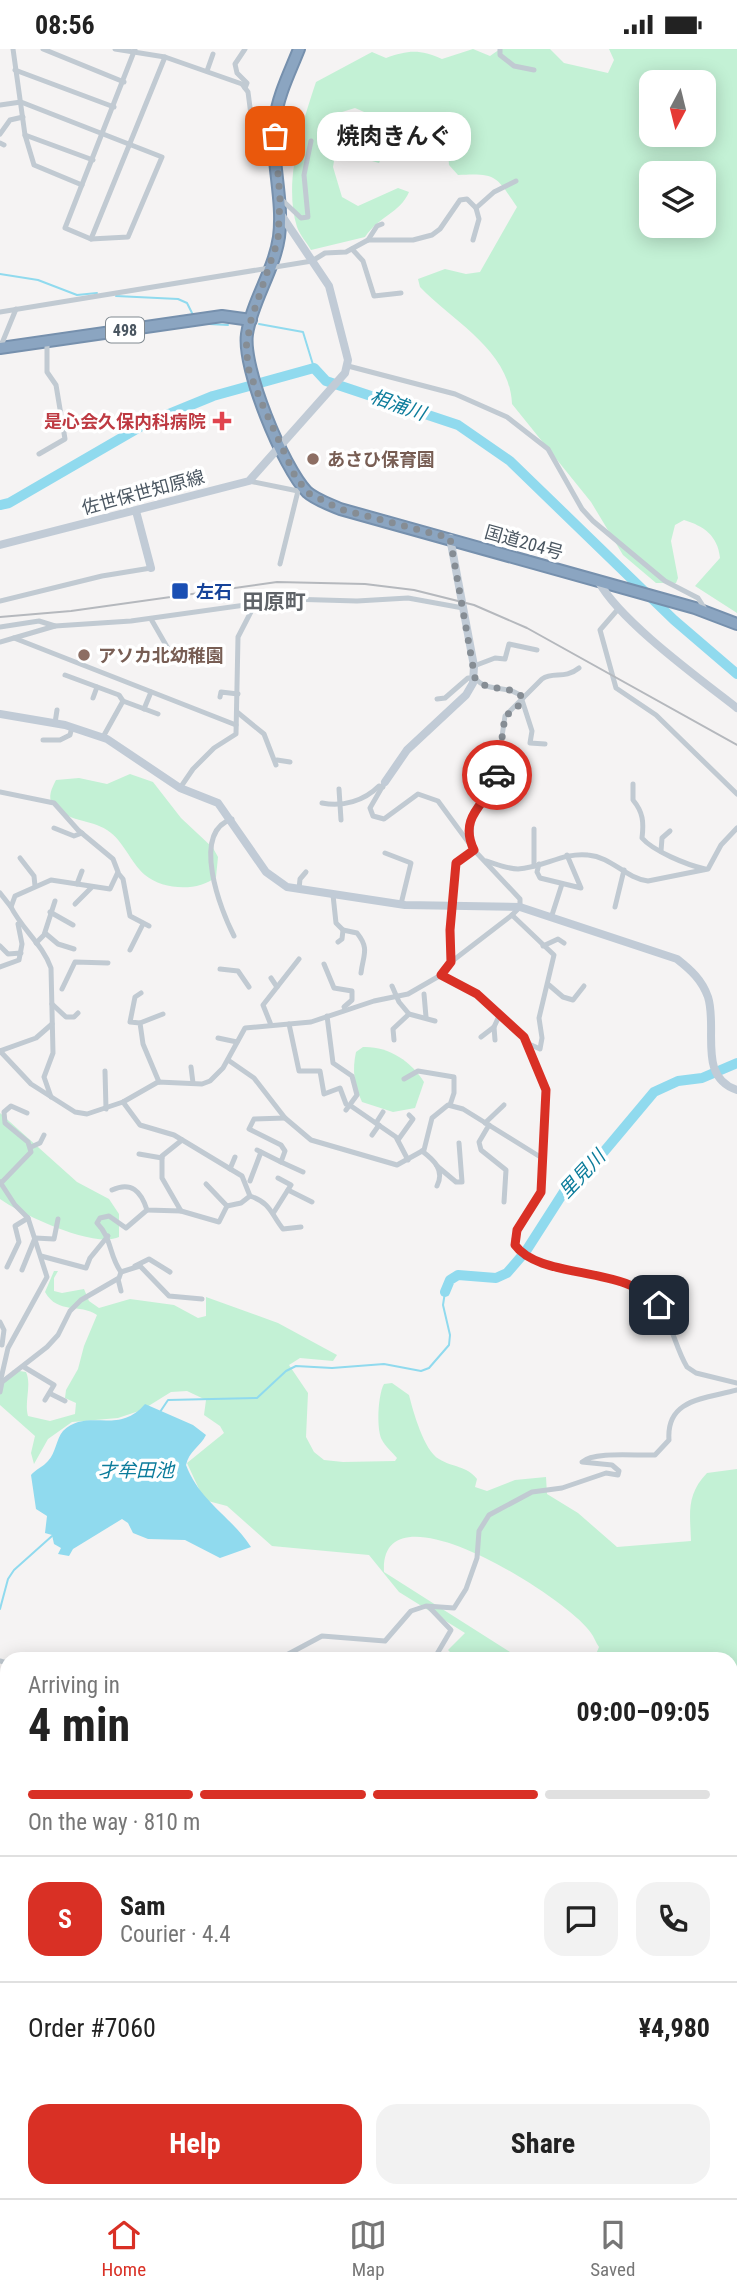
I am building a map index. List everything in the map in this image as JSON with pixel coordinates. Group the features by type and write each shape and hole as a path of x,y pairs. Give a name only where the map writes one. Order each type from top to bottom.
{"highway":[{"path":"299,49 282,90 275,121 280,198 278,240 251,320 246,348 249,371 260,399 303,492"},
{"name":"498","path":"0,349 222,316 251,320"},
{"name":"国道204号","path":"303,492 340,509 695,608 737,624"}],"street":[{"path":"13,49 25,135 34,165 82,185"},
{"path":"43,49 124,82"},
{"path":"115,49 165,57 242,83 251,115 275,121"},
{"path":"245,49 234,64 247,83 245,88"},
{"path":"500,49 500,55 514,67 534,70"},
{"path":"0,106 21,102 104,134 162,157 128,237 91,239 65,228 104,134 135,51"},
{"path":"207,71 213,54"},
{"path":"91,239 165,57"},
{"path":"15,70 114,107"},
{"path":"0,134 10,120 23,117"},
{"path":"25,135 93,160"},
{"path":"280,198 301,218 308,217 304,174 311,141"},
{"path":"476,208 494,192 516,181"},
{"path":"368,240 413,240 432,235 440,229 460,200 467,199 476,208 480,219 473,240"},
{"path":"280,213 329,286 348,366"},
{"path":"0,312 312,261 325,253 352,249 368,240 377,226 382,224"},
{"path":"352,249 363,261 374,296 401,293"},
{"path":"0,349 16,309"},
{"path":"38,454 65,439 56,385 47,372 47,342"},
{"path":"249,481 348,366"},
{"path":"348,366 369,374 432,386 507,417 548,449 582,509 593,521 666,581 698,598 707,612"},
{"path":"249,481 303,492 280,564"},
{"name":"佐世保世知原線","path":"0,545 249,481"},
{"path":"0,601 102,576 151,568 136,511"},
{"path":"450,538 474,666 469,676 466,695 407,750 370,808 373,816 384,818 416,796 424,795 440,804 473,849 517,894 520,907"},
{"path":"599,582 620,607 674,658 737,708"},
{"path":"0,642 55,627 151,619 288,599 357,601 408,598 463,608"},
{"path":"180,788 193,769 214,748 232,739 237,712 238,637 255,604"},
{"path":"620,607 600,630 616,688 656,715 737,794"},
{"path":"151,619 174,659"},
{"path":"0,627 39,621 55,627"},
{"path":"14,638 236,725"},
{"path":"474,666 495,659 505,659 509,644 537,650"},
{"path":"151,656 167,647"},
{"path":"473,849 472,815 495,784 505,716 547,676 565,677 579,668"},
{"path":"65,675 119,695 123,701 158,714"},
{"path":"469,676 484,687 513,691 522,699 532,731 530,743 545,744"},
{"path":"437,699 445,698 469,676"},
{"path":"93,698 97,687"},
{"path":"144,709 151,692"},
{"path":"220,697 221,692 238,694"},
{"path":"103,737 123,701"},
{"path":"55,723 57,711"},
{"path":"237,712 264,734 276,763 290,762"},
{"path":"0,714 55,723 103,737 180,788 218,803 273,880 299,889 401,904 520,907 552,915 677,959 693,971 709,999 712,1065 723,1082 737,1090"},
{"path":"43,740 60,740 70,735 72,727"},
{"path":"477,757 487,764 498,765"},
{"path":"322,803 355,801 384,785"},
{"path":"633,785 633,800 640,808 644,825 642,838 649,846 672,854 680,863 708,869"},
{"path":"339,789 341,820"},
{"path":"0,792 54,803 82,833 113,859 123,879 130,916 146,925 130,950"},
{"path":"232,819 225,821 217,832 211,866 223,914 234,936"},
{"path":"54,828 74,836 82,833"},
{"path":"708,869 721,845 737,828"},
{"path":"534,829 536,865 540,878 581,888 567,855"},
{"path":"661,851 662,838 670,831"},
{"path":"451,962 456,863 473,849"},
{"path":"385,853 411,863 401,904"},
{"path":"483,860 517,869 567,855 603,857 638,880 648,881 708,869"},
{"path":"20,858 34,876 35,886"},
{"path":"615,907 624,870"},
{"path":"78,884 82,871"},
{"path":"299,889 300,879 306,872"},
{"path":"110,889 118,873"},
{"path":"9,907 15,896 51,880 125,889"},
{"path":"552,915 562,884"},
{"path":"75,904 92,887"},
{"path":"0,894 18,921 47,955 51,968 53,1053 44,1077 51,1097"},
{"path":"333,895 334,918 343,930 357,933 365,944 368,953 361,973"},
{"path":"36,943 45,933 55,901"},
{"path":"0,903 9,907"},
{"path":"0,1044 31,1084 51,1097 81,1113 106,1109 159,1082 210,1081 228,1061 245,1028 289,1024 327,1016 418,989 441,975 451,962 520,907"},
{"path":"50,912 73,925"},
{"path":"512,915 554,955 539,1018 540,1049 528,1044"},
{"path":"0,967 16,963 21,953 18,921"},
{"path":"338,942 342,939 343,930"},
{"path":"45,933 58,944 74,949"},
{"path":"542,946 558,939 564,943"},
{"path":"0,946 8,954 21,953"},
{"path":"271,1025 263,1005 299,959"},
{"path":"53,993 63,989 75,962 96,966 108,963"},
{"path":"324,964 334,988 352,991 352,1000 344,1011"},
{"path":"220,969 238,971 249,987"},
{"path":"441,975 477,994 528,1044 546,1090 541,1192 514,1239 519,1251 536,1260 598,1275 650,1294 659,1305 687,1367 696,1373 737,1383"},
{"path":"271,978 277,987"},
{"path":"549,985 563,997 573,1000 584,986"},
{"path":"392,986 399,1002 409,1014 435,1021"},
{"path":"137,994 127,1018 130,1022 140,1023 163,1014"},
{"path":"424,994 425,1017"},
{"path":"52,1004 66,1017 74,1017 78,1013"},
{"path":"394,1040 393,1029 409,1014"},
{"path":"481,1037 494,1027 500,1014"},
{"path":"327,1016 333,1063 352,1076 357,1095 348,1106"},
{"path":"140,1023 143,1044 159,1082"},
{"path":"2,1050 36,1038 52,1024"},
{"path":"289,1024 299,1072 320,1071 324,1094 340,1088 348,1106 398,1140 408,1160"},
{"path":"494,1027 495,1040"},
{"path":"218,1038 237,1042"},
{"path":"228,1061 254,1078 285,1118 311,1140 397,1165 422,1150 432,1118 450,1105 453,1099 454,1077 422,1070 407,1080"},
{"path":"191,1067 193,1083"},
{"path":"105,1071 106,1109"},
{"path":"123,1102 141,1125 182,1140 242,1176 250,1196 265,1201 283,1229 301,1227"},
{"path":"450,1105 542,1158"},
{"path":"504,1105 487,1124 479,1142 481,1150 506,1170 506,1200"},
{"path":"27,1113 11,1106 7,1108 4,1118 31,1147"},
{"path":"372,1135 383,1112"},
{"path":"281,1161 285,1151 281,1146 249,1129 254,1119 285,1118"},
{"path":"398,1140 413,1118"},
{"path":"3,1346 30,1303 47,1282 28,1218 15,1205 1,1182 23,1162 31,1147 40,1143 44,1135"},
{"path":"141,1157 162,1158 182,1140"},
{"path":"422,1150 456,1182 462,1182 459,1143"},
{"path":"250,1181 259,1151 303,1172"},
{"path":"230,1169 235,1157"},
{"path":"162,1158 162,1178 181,1211"},
{"path":"437,1166 440,1179 437,1186"},
{"path":"130,1177 147,1210"},
{"path":"274,1212 291,1185 278,1178"},
{"path":"205,1184 227,1206"},
{"path":"112,1189 124,1185 133,1187"},
{"path":"288,1190 312,1202"},
{"path":"121,1272 115,1263 108,1236 97,1223 100,1218 109,1216 126,1228 147,1210 181,1211 216,1223 227,1206 241,1203 250,1196"},
{"path":"8,1267 19,1243 15,1226 28,1218"},
{"path":"35,1238 54,1239 58,1219"},
{"path":"41,1256 86,1268 90,1258 108,1236"},
{"path":"22,1270 35,1238"},
{"path":"1,1383 24,1367 58,1335 70,1311 81,1300 118,1279 121,1272 149,1259 170,1272"},
{"path":"132,1267 145,1269 169,1296 202,1299"},
{"path":"118,1279 121,1290"},
{"path":"0,1322 4,1331 0,1392"},
{"path":"24,1367 54,1385 45,1400"},
{"path":"292,1652 321,1636 385,1640 411,1611 429,1607 454,1608 466,1588 477,1559 479,1531 489,1515 532,1492 562,1488 606,1473 618,1475 619,1471 612,1465 582,1462 586,1458 655,1455 669,1440 668,1424 671,1415 689,1403 737,1390"},
{"path":"51,1394 65,1401"},
{"path":"429,1607 451,1630 438,1652"}],"green space":[{"path":"473,49 490,56 500,49 550,49 564,63 608,73 614,60 609,49 737,49 737,613 695,586 720,558 713,538 698,525 684,520 675,525 671,541 678,578 676,583 656,583 623,555 591,502 512,404 509,385 502,368 491,353 420,287 418,279 445,269 466,274 480,272 517,207 494,179 481,175 458,175 449,165 446,127 433,122 407,121 391,136 379,163 372,161 371,115 355,108 342,112 333,167 342,197 358,206 398,188 409,192 400,205 365,237 311,250 298,230 293,210 293,172 300,134 316,82 372,52 386,58 408,52 427,53 442,59"},
{"path":"130,774 153,782 181,818 213,848 218,857 216,877 209,882 190,887 171,886 152,880 140,870 118,840 107,830 65,815 50,799 56,780 79,778 107,784"},
{"path":"363,1047 390,1052 406,1061 419,1074 424,1082 415,1108 393,1112 362,1102 354,1065 356,1052"},
{"path":"0,1113 77,1182 109,1199 119,1214 119,1237 93,1238 76,1234 40,1221 0,1199"},
{"path":"54,1271 58,1271 54,1278 54,1291 62,1293 84,1289 89,1301 99,1308 130,1299 174,1305 198,1318 206,1316 206,1297 278,1323 337,1355 333,1361 300,1358 289,1365 308,1393 306,1437 314,1452 324,1460 395,1461 397,1458 382,1440 378,1421 382,1389 384,1384 392,1383 409,1395 420,1430 434,1455 473,1474 477,1479 475,1487 487,1491 515,1480 546,1477 547,1494 578,1513 617,1547 691,1541 692,1497 700,1481 707,1473 737,1469 737,1652 597,1652 599,1647 591,1633 575,1616 548,1595 477,1554 441,1541 411,1537 391,1546 384,1572 510,1652 450,1652 448,1650 465,1633 399,1592 369,1555 272,1546 227,1506 204,1500 187,1463 224,1433 220,1426 204,1415 206,1400 187,1391 171,1392 142,1410 118,1418 72,1422 48,1439 34,1464 31,1453 35,1436 0,1405 0,1388 13,1370 26,1372 28,1416 50,1421 75,1414 76,1403 65,1398 66,1390 78,1369 97,1315 56,1304 45,1292"}],"water":[{"name":"才牟田池","path":"145,1404 193,1425 206,1435 186,1465 199,1489 251,1547 220,1558 185,1540 148,1539 133,1533 128,1523 122,1519 73,1549 69,1556 58,1554 61,1548 54,1544 52,1535 45,1533 47,1516 36,1509 31,1475 48,1461 63,1431 73,1424 124,1418"}],"waterway":[{"path":"0,274 38,280 77,295 97,293"},
{"path":"116,296 178,299 187,303 193,315"},
{"path":"209,324 228,325"},
{"path":"259,324 303,332 314,368"},
{"name":"相浦川","path":"0,505 9,503 147,423 213,396 314,368 326,381 458,425 510,461 674,620 737,674"},
{"name":"里見川","path":"445,1292 450,1280 458,1275 496,1278 507,1273 526,1251 567,1187 602,1154 654,1092 678,1081 702,1078 737,1063"},
{"path":"160,1412 168,1400 257,1398 286,1371 296,1366 332,1368 384,1364 421,1371 429,1368 449,1345 450,1335 443,1305 445,1292"},
{"path":"0,1609 8,1579 14,1570 52,1536"}],"railway":[{"path":"0,617 71,611 277,582 365,584 414,590 474,605 527,628 737,745"}],"way so far":[{"path":"275,136 280,198 278,240 247,333 249,371 295,476 308,493 340,509 450,538 475,678 484,687 518,692 523,698 517,708 505,716 497,775"}],"place":[{"name":"焼肉きんぐ","path":"275,136"},
{"name":"是心会久保内科病院","path":"222,421"},
{"name":"あさひ保育園","path":"313,459"},
{"name":"左石","path":"180,591"},
{"name":"アソカ北幼稚園","path":"84,655"}],"district":[{"name":"田原町","path":"274,602"}],"route":[{"path":"497,775 495,784 472,815 471,847 474,850 456,863 450,930 451,962 441,975 477,994 524,1037 546,1090 541,1192 517,1230 515,1245 519,1251 536,1260 598,1275 644,1291 659,1305"}]}
